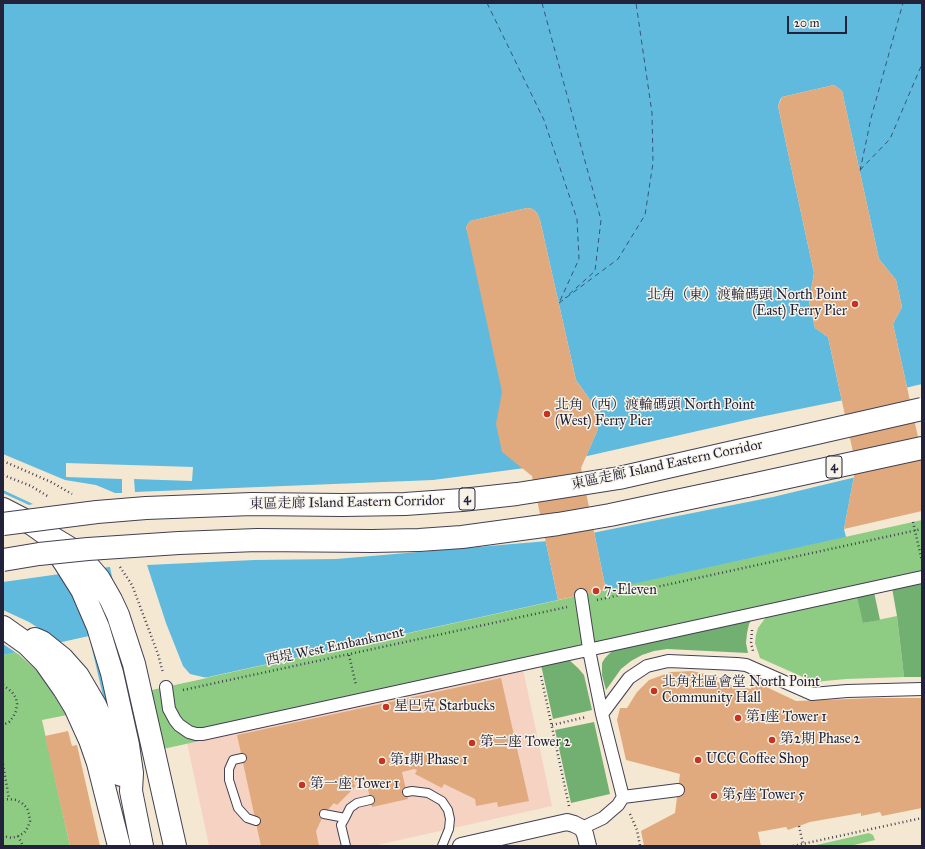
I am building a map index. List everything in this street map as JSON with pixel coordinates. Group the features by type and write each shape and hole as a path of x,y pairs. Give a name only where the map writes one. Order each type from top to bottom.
{"highway":[{"name":"東區走廊 Island Eastern Corridor","path":"3,524 97,512 146,508 244,504 405,504 517,494 619,478 922,409"},
{"name":"4","path":"3,560 39,554 121,546 219,541 419,540 507,532 610,515 922,448"},
{"path":"3,508 32,524 76,552 99,579 111,600 118,615 134,664 175,846"},
{"path":"46,534 82,590 98,628 112,673 130,757 132,773 131,791 142,846"},
{"path":"3,627 12,628 42,642 62,658 78,676 98,711 109,738 121,775 131,791"},
{"path":"3,627 27,644 45,662 75,707 98,762 119,846"}],"street":[{"path":"167,690 169,709 174,720 184,730 196,734 216,732 922,577"},
{"path":"582,599 589,650 602,714 623,797 618,805 603,818 582,828"},
{"path":"602,714 629,678 647,666 657,663 680,661 737,664 754,668 812,694 871,690 922,689"},
{"path":"623,797 678,790"},
{"path":"461,846 567,822 582,828 586,834 588,846"}],"lane":[{"path":"242,758 233,760 229,770 229,780 238,808 247,818 256,821"},
{"path":"407,792 412,791 428,793 442,800 448,810 450,819 449,829 442,846"},
{"path":"346,846 341,825 344,818 350,808 357,803 370,800"},
{"path":"324,814 344,818"}],"path":[{"path":"3,461 51,482 73,495"},
{"path":"913,522 922,562"},
{"name":"西堤 West Embankment","path":"167,690 349,654 507,620 582,599 922,529"},
{"path":"762,613 751,634 753,652 762,671"},
{"path":"349,654 359,701"},
{"path":"538,662 570,806"},
{"path":"3,686 12,692 16,698 17,704 13,717 9,722 3,725"},
{"path":"552,725 602,714"},
{"path":"3,764 10,799"},
{"path":"3,800 10,799 22,803 30,814 30,821 24,833 12,838 3,836"},
{"path":"793,846 922,818"},
{"path":"799,826 803,844"},
{"path":"18,836 23,846"}],"shaded area":[{"path":"523,669 552,806 373,846 209,846 187,743"}],"green space":[{"path":"922,520 922,582 874,592 863,623 897,616 904,677 846,679 814,682 760,658 755,643 756,635 758,628 766,617 163,749 151,690"},
{"path":"922,582 922,677 904,677 897,616 892,588"},
{"path":"874,592 880,620 863,623 857,596"},
{"path":"752,619 747,633 746,643 748,653 667,649 654,651 631,661 621,669 606,690 602,675 602,663 613,650"},
{"path":"16,652 42,677 67,715 42,720 70,846 3,846 3,655"},
{"path":"568,659 584,675 592,710 553,719 541,665"},
{"path":"594,722 610,794 571,803 555,730"},
{"path":"869,833 873,835 875,840 850,846 812,846"}],"water":[{"path":"3,3 922,3 922,455 893,324 902,307 896,280 879,259 842,91 834,85 782,97 778,106 814,273 809,302 815,328 828,337 856,466 844,529 846,537 606,590 581,468 598,429 593,404 576,380 540,220 537,213 533,209 527,208 470,221 466,227 532,476 558,600 104,700 89,636 3,655"}],"pier":[{"path":"922,384 922,457 905,388"},
{"path":"844,400 858,466 856,477 773,497 592,533 579,468 583,457 755,418"},
{"path":"3,454 65,480 96,485 115,493 122,493 122,479 66,477 66,463 193,467 192,481 134,479 135,492 433,480 525,468 533,474 548,541 336,559 254,560 147,565 166,623 183,666 190,674 207,678 151,690 126,670 111,619 90,633 73,593 60,574 3,582 3,493 29,505 33,504 3,490","holes":["110,567 115,591 100,568"]},
{"path":"3,610 29,622 57,640 60,644 18,654 3,644"}],"building":[{"name":"北角（東）渡輪碼頭 North Point (East) Ferry Pier","path":"834,85 842,91 879,259 896,280 902,307 893,324 922,455 922,511 844,529 856,466 828,337 815,328 809,301 814,273 778,106 782,97"},
{"name":"北角（西）渡輪碼頭 North Point (West) Ferry Pier","path":"527,208 533,209 537,213 540,220 576,380 593,404 598,429 581,468 606,590 558,600 532,476 502,452 496,424 502,392 466,227 470,221"},
{"name":"第2期 Phase 2","path":"692,671 718,677 717,682 751,689 753,683 758,683 796,701 922,698 922,808 882,816 880,812 861,816 861,813 810,822 788,830 786,827 758,832 761,846 644,846 641,831 675,813 680,774 626,760 617,720 620,708 627,708 637,692 649,680 671,672"},
{"name":"第1期 Phase 1","path":"501,678 529,801 498,807 497,802 476,806 475,799 444,784 442,788 415,774 417,770 414,769 402,772 408,799 372,807 366,780 353,783 356,786 337,805 334,803 324,814 316,831 319,846 261,846 237,735"},
{"path":"68,731 72,746 77,745 100,846 70,846 45,736"}],"ferry route":[{"path":"487,3 544,120 577,219 579,259 559,303"},
{"path":"542,3 601,220 595,271 565,298"},
{"path":"559,303 618,259 645,215 653,163 652,113 636,3"},
{"path":"860,171 871,118 903,3"},
{"path":"860,170 890,139 922,64"}],"place":[{"name":"北角（東）渡輪碼頭 North Point (East) Ferry Pier","path":"855,304"},
{"name":"北角（西）渡輪碼頭 North Point (West) Ferry Pier","path":"547,414"},
{"name":"7-Eleven","path":"596,591"},
{"name":"北角社區會堂 North Point Community Hall","path":"654,691"},
{"name":"星巴克 Starbucks","path":"386,707"},
{"name":"第1座 Tower 1","path":"738,718"},
{"name":"第2期 Phase 2","path":"772,740"},
{"name":"第二座 Tower 2","path":"472,743"},
{"name":"UCC Coffee Shop","path":"698,760"},
{"name":"第1期 Phase 1","path":"382,761"},
{"name":"第一座 Tower 1","path":"302,785"},
{"name":"第5座 Tower 5","path":"714,796"}]}
